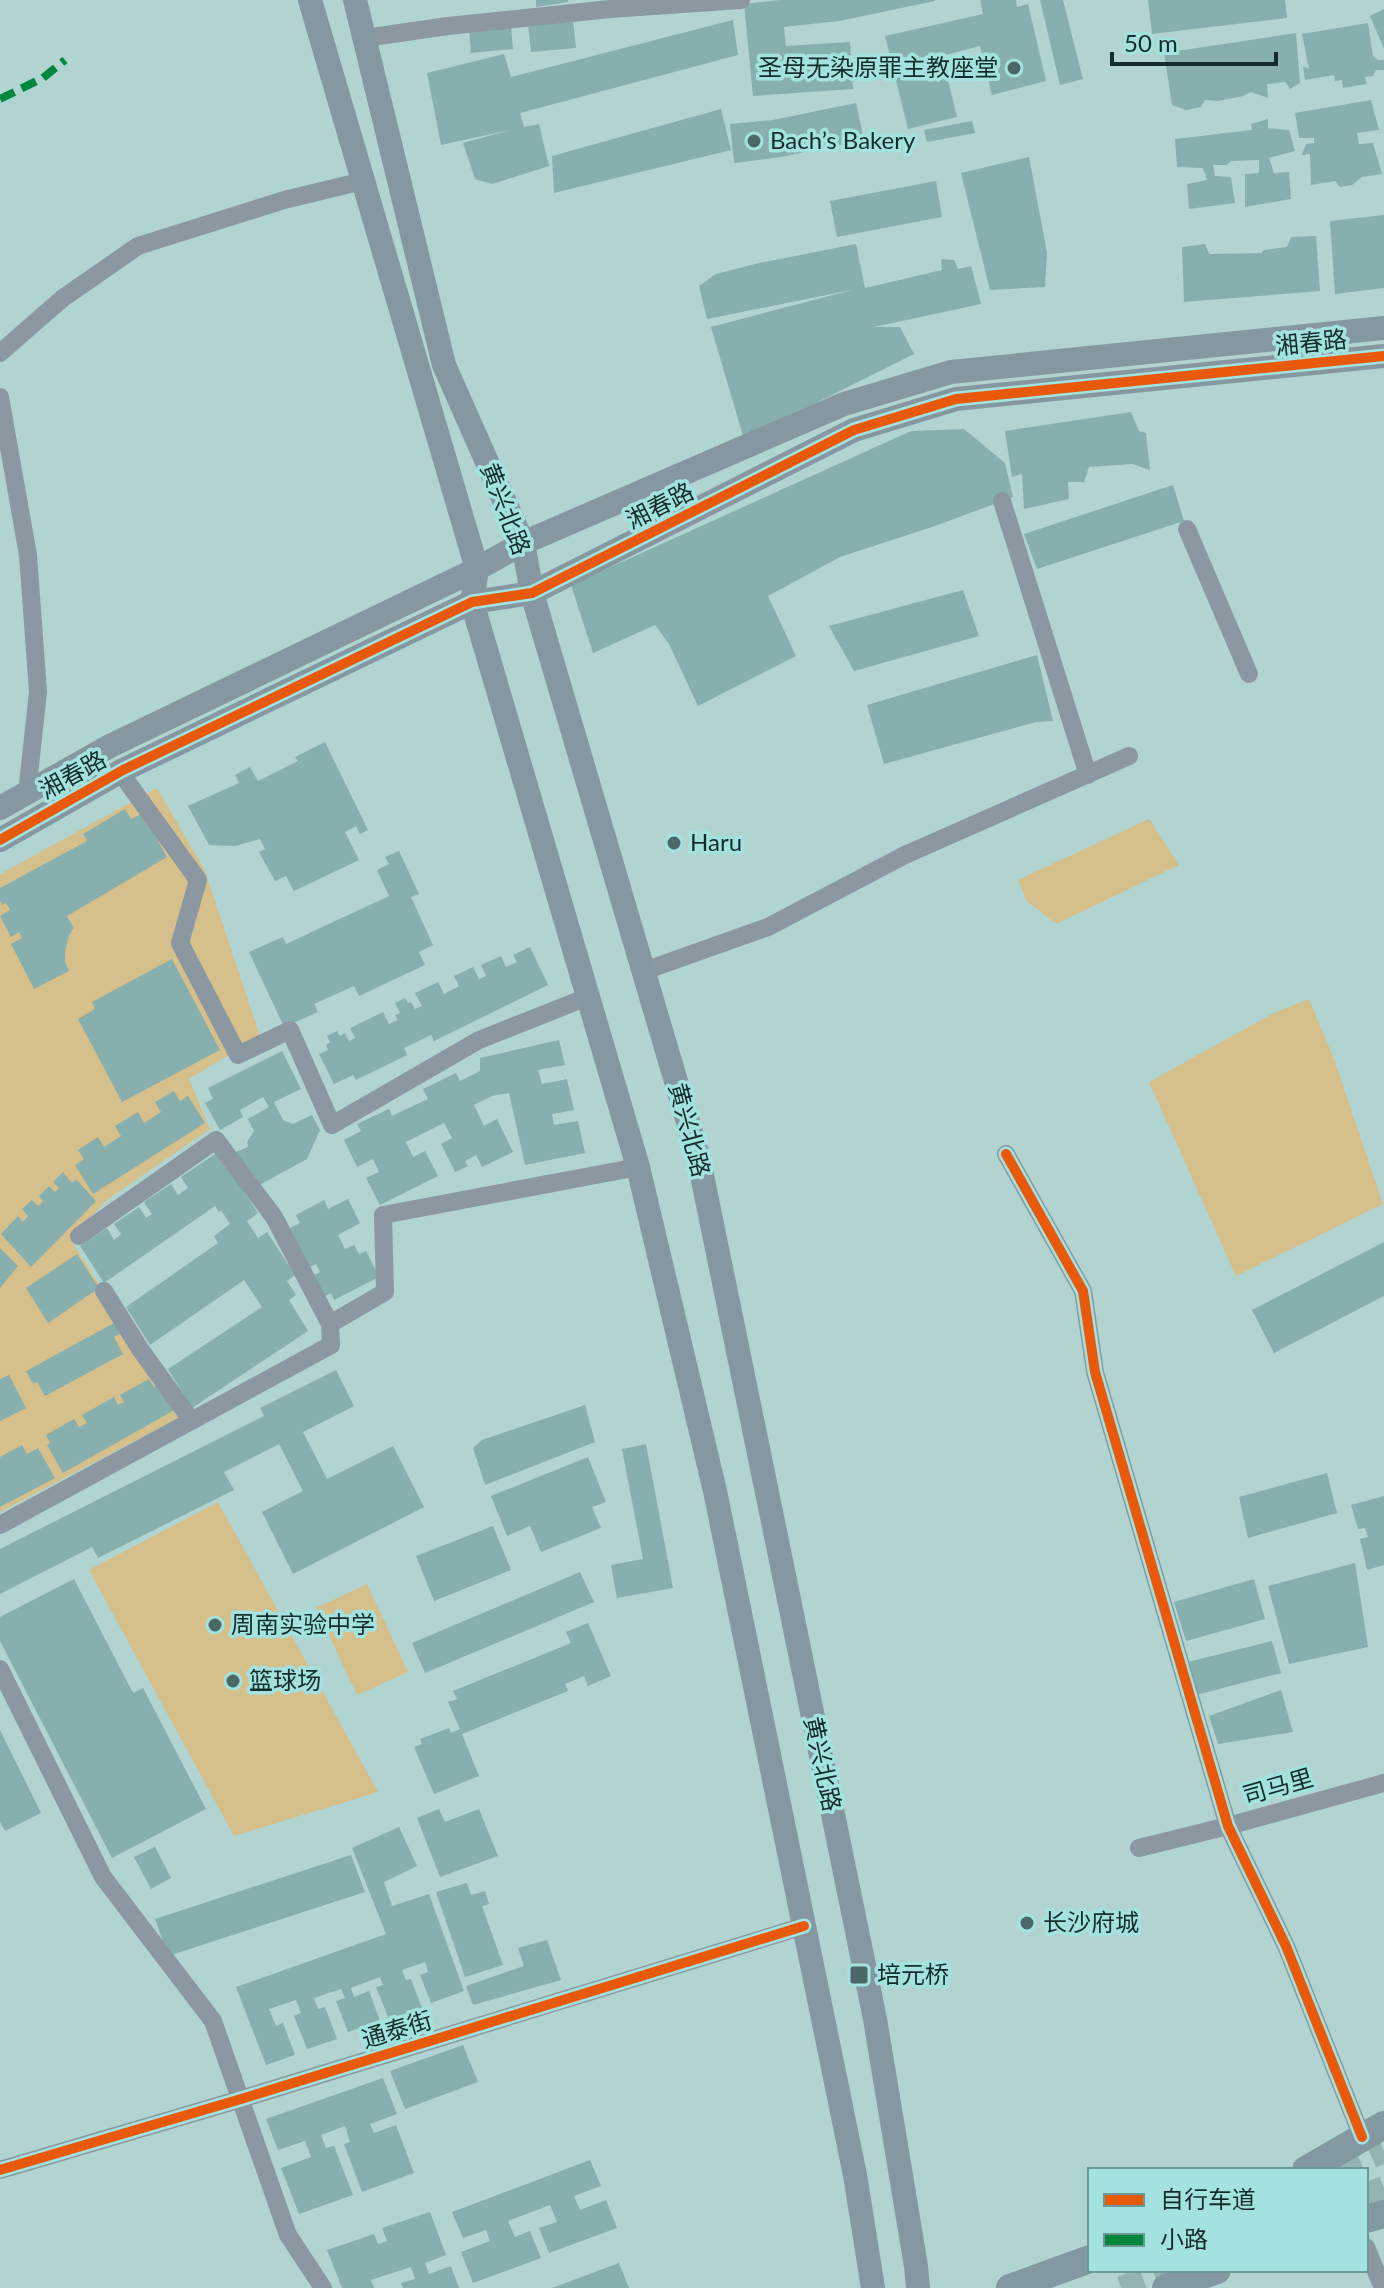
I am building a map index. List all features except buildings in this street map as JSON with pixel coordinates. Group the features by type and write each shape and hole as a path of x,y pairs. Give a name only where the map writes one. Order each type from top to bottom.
{"main road":[{"name":"黄兴北路","path":"310,0 477,569 472,602 638,1167 715,1491 855,2175 873,2288"},
{"name":"黄兴北路","path":"355,0 444,365 523,543 532,593 698,1156 875,2019 918,2288"},
{"name":"湘春路","path":"0,808 110,746 477,569 523,543 844,404 951,372 1384,328"},
{"name":"湘春路","path":"0,840 120,772 472,602 532,593 854,430 956,399 1384,356"},
{"path":"1309,2168 1373,2131"},
{"path":"1010,2288 1088,2260"},
{"path":"1166,2288 1211,2272"}],"street":[{"path":"365,38 462,24 610,9 741,0"},
{"path":"0,353 63,298 138,246 284,200 363,181"},
{"path":"0,397 28,555 38,692 27,793"},
{"path":"1002,501 1088,775"},
{"path":"1187,529 1249,674"},
{"path":"644,971 768,927 905,855 1129,756"},
{"path":"120,772 198,880 180,943 238,1055 290,1030 332,1125 479,1040 590,996"},
{"path":"0,1525 331,1345 330,1324 274,1217 216,1140 79,1236"},
{"path":"1006,1154 1083,1291 1095,1372 1228,1826 1373,2131"},
{"path":"330,1324 385,1292 383,1215 638,1167"},
{"path":"104,1291 140,1349 192,1421"},
{"path":"0,1669 103,1877 213,2021 288,2235 323,2288"},
{"name":"司马里","path":"1139,1848 1384,1783"},
{"name":"通泰街","path":"0,2170 804,1926"},
{"path":"1368,2252 1383,2288"}],"shaded area":[{"path":"157,788 205,871 260,1036 189,1079 210,1129 108,1199 70,1239 184,1415 0,1512 0,874"},
{"path":"1149,819 1179,865 1056,924 1026,900 1018,880"},
{"path":"1309,999 1334,1059 1383,1204 1236,1276 1149,1082 1274,1013"},
{"name":"篮球场","path":"218,1502 378,1792 234,1836 89,1570"},
{"path":"367,1584 408,1672 357,1695 316,1608"}],"tunnel":[{"path":"1343,2168 1384,2151"},
{"path":"1368,2194 1384,2188"},
{"path":"1121,2288 1166,2272"}],"marked path":[{"path":"0,99 43,78 65,60"}],"cycle path":[{"path":"0,840 123,770 472,602 532,593 854,430 956,399 1384,356"},
{"path":"1006,1154 1083,1291 1095,1372 1228,1826 1286,1946 1362,2137"},
{"path":"0,2170 804,1926"}],"place":[{"name":"圣母无染原罪主教座堂","path":"1014,68"},
{"name":"Bach’s Bakery","path":"754,141"},
{"name":"Haru","path":"674,843"},
{"name":"周南实验中学","path":"215,1625"},
{"name":"篮球场","path":"233,1681"},
{"name":"长沙府城","path":"1027,1923"},
{"name":"培元桥","path":"859,1975"}]}
